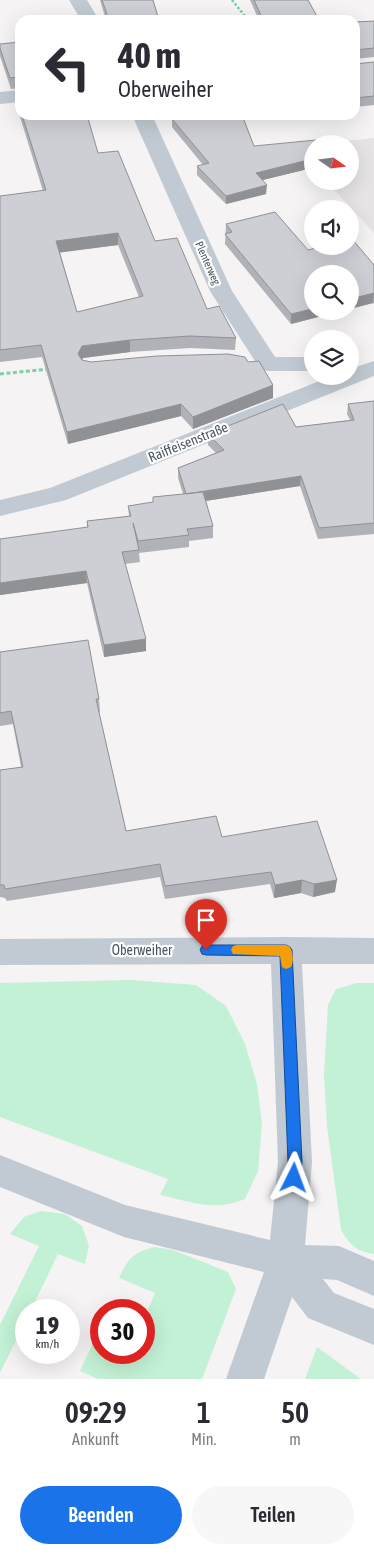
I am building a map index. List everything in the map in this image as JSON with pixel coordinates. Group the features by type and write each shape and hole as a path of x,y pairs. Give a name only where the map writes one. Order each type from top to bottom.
{"street":[{"path":"78,0 87,15"},
{"path":"0,98 15,96"},
{"name":"Plenterweg","path":"144,120 220,291 268,364"},
{"path":"236,358 268,364 304,364"},
{"name":"Raiffeisenstraße","path":"0,508 57,494 365,366"},
{"path":"245,1379 286,1262 295,1162 286,950"},
{"name":"Oberweiher","path":"0,952 374,951"},
{"path":"0,1171 124,1221 286,1262 339,1264 374,1279"},
{"path":"286,1262 321,1306 374,1327"}],"path":[{"path":"232,0 244,15"},
{"path":"0,374 55,369"}],"shaded area":[{"path":"374,138 374,233 359,217 359,200 344,200 334,190 359,190 359,140"}],"green space":[{"path":"130,980 196,985 226,1006 245,1044 257,1084 262,1124 258,1171 245,1199 234,1203 213,1205 193,1203 160,1195 168,1179 0,1117 0,983"},
{"path":"357,983 374,983 374,1254 354,1246 347,1240 341,1230 327,1126 324,1075 328,1005 336,989"},
{"path":"41,1211 65,1214 82,1226 89,1246 85,1264 58,1254 36,1299 15,1299 15,1342 0,1373 0,1325 39,1246 10,1234 24,1217"},
{"path":"155,1247 173,1250 228,1272 236,1289 202,1379 98,1379 80,1371 90,1350 90,1364 155,1364 155,1299 152,1299 155,1293 119,1278 125,1265 132,1257 142,1251"},
{"path":"317,1347 361,1379 305,1379"}],"building":[{"path":"102,0 153,0 158,15 107,15"},
{"path":"254,0 308,0 316,15 261,15"},
{"path":"374,21 374,48 360,49 360,22"},
{"path":"15,42 15,77 10,78 0,44"},
{"path":"374,62 374,96 360,97 360,63"},
{"path":"24,120 88,120 98,153 118,151 155,241 177,238 207,309 219,306 236,338 190,336 130,340 82,346 78,354 82,360 91,362 157,356 228,354 245,357 248,362 259,361 273,385 193,417 181,404 67,432 41,345 0,350 0,196 46,190","holes":["118,233 143,296 77,312 56,241"]},
{"path":"173,120 244,120 254,146 304,141 304,161 256,173 267,185 226,196 197,166 209,163"},
{"path":"275,212 304,245 304,255 359,255 359,247 374,265 374,293 359,297 359,265 304,265 304,311 291,314 225,234 232,232 226,224"},
{"path":"374,401 374,523 319,528 301,476 186,494 178,468 224,450 208,434 283,404 296,427 354,420 348,404"},
{"path":"203,492 213,526 187,529 189,535 138,541 133,523 139,550 122,552 146,639 104,645 86,571 0,583 0,539 88,527 87,521 131,516 128,506 153,502 153,497"},
{"path":"88,640 99,699 96,699 126,831 216,816 222,837 317,821 337,880 314,884 302,880 275,885 271,872 165,886 160,864 5,889 4,885 0,885 0,770 23,767 11,711 0,713 0,652"}],"slow traffic":[{"path":"237,950 286,950 286,964"}],"route":[{"path":"206,950 286,950 295,1162 294,1178"}]}
